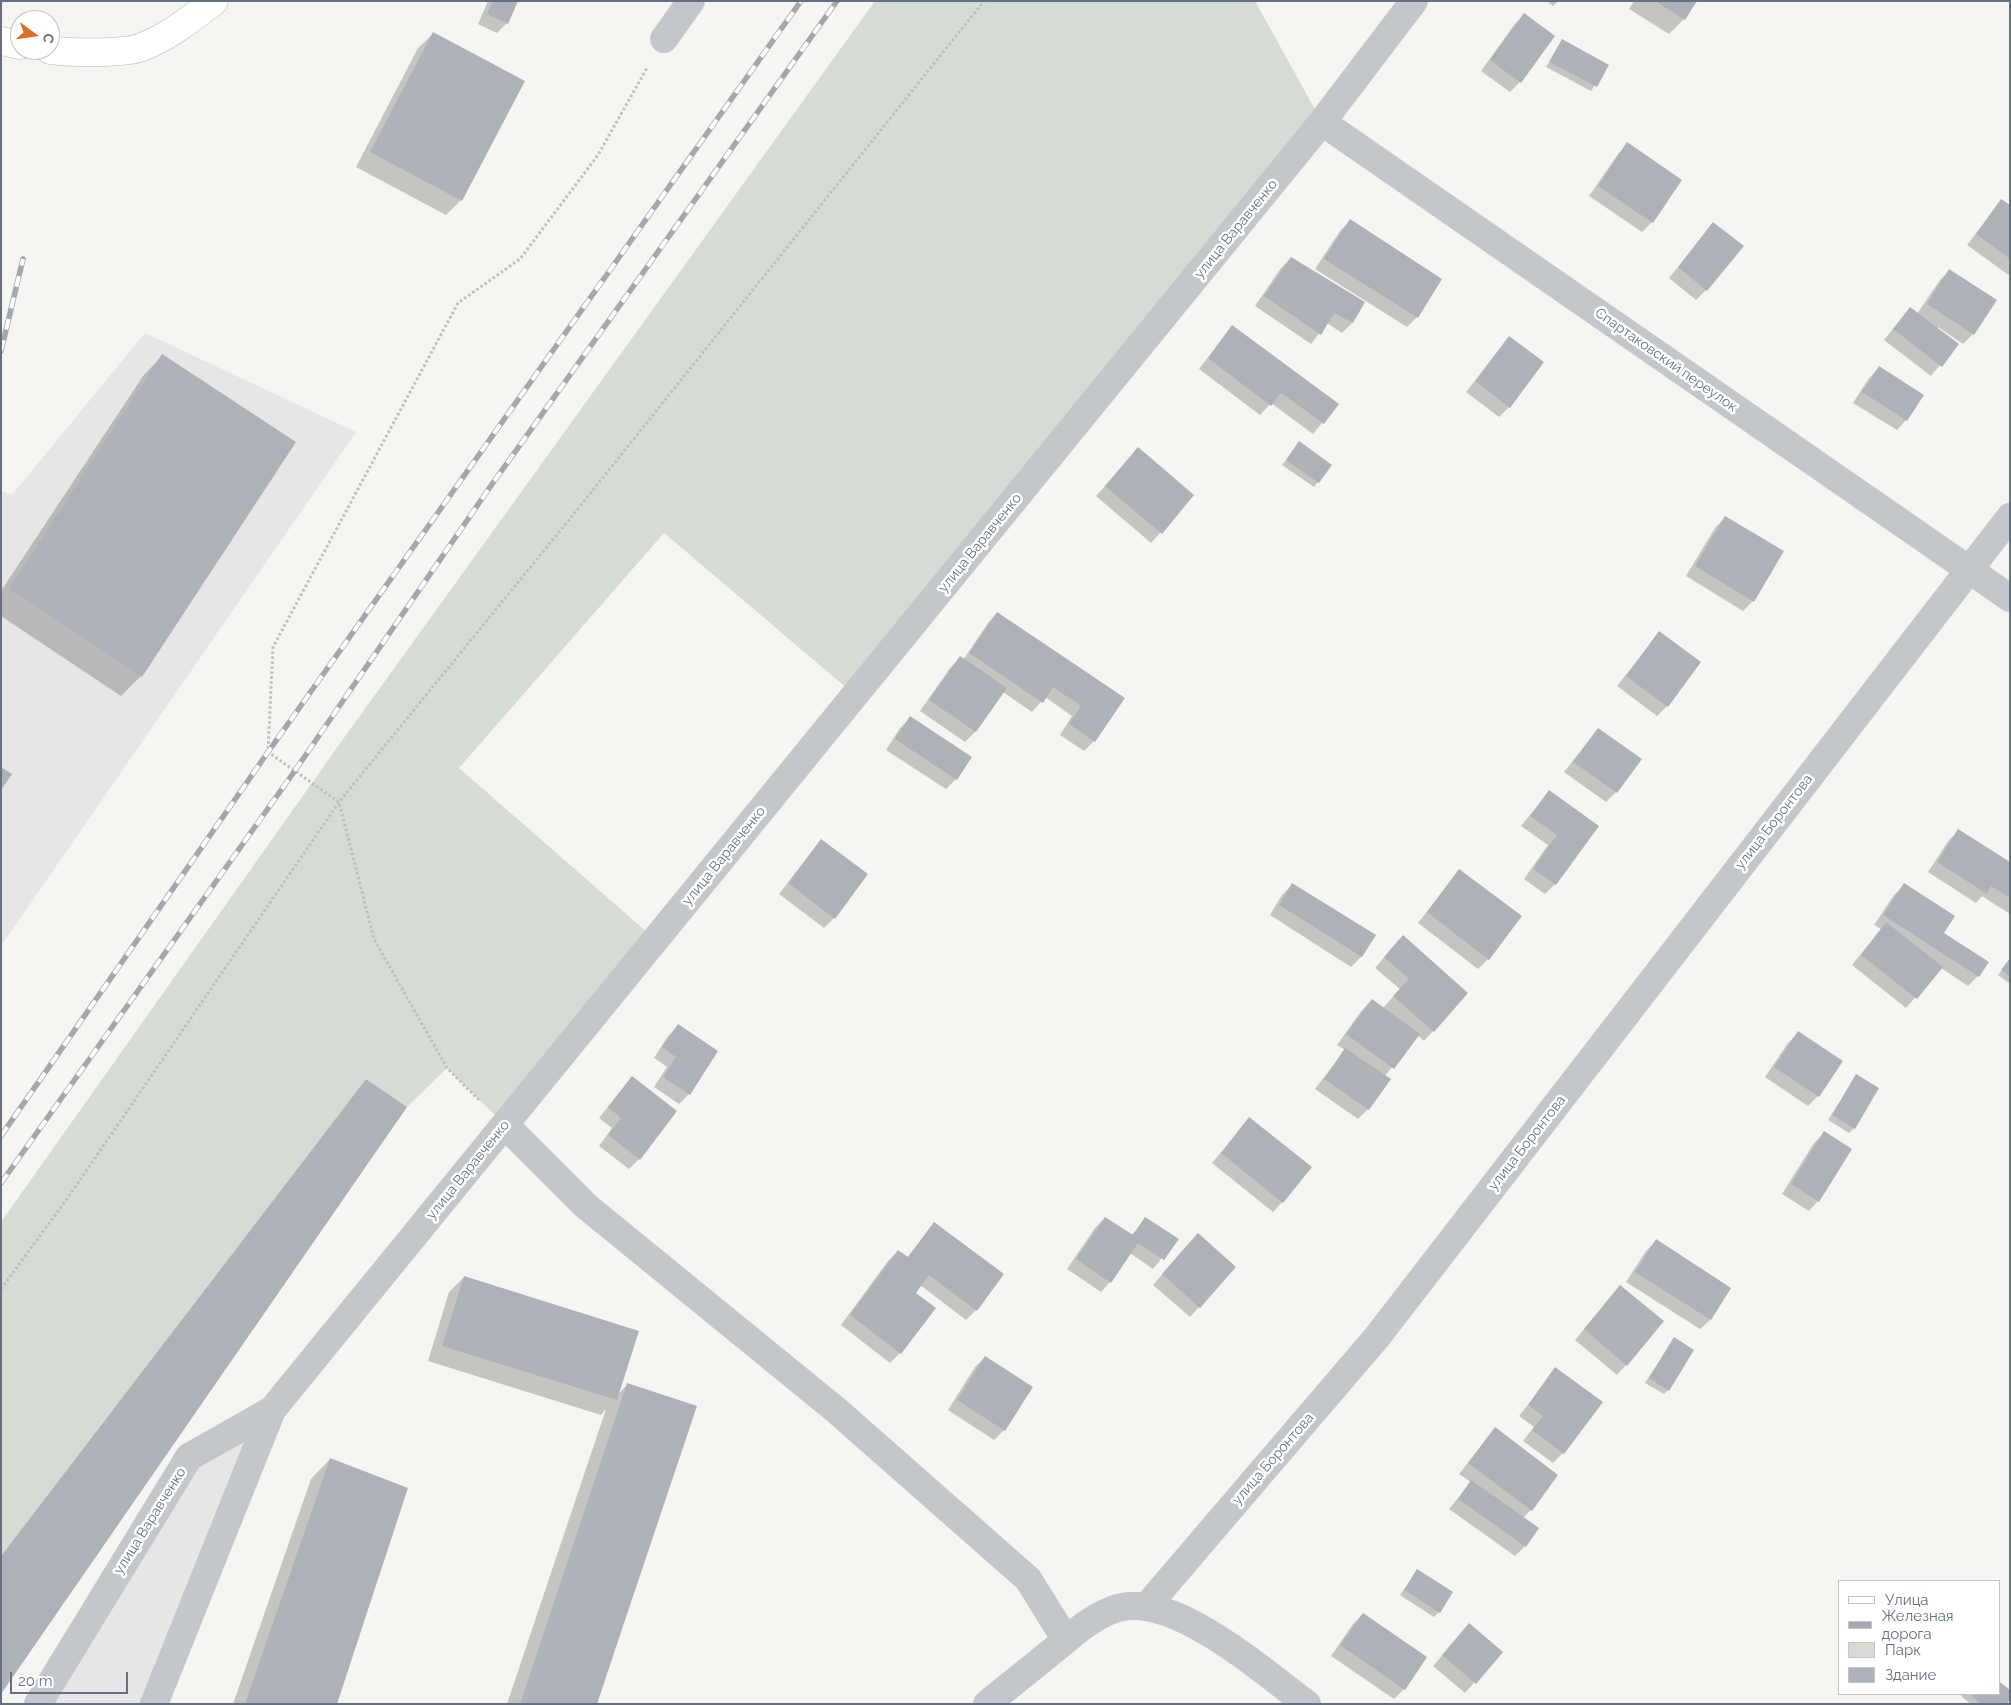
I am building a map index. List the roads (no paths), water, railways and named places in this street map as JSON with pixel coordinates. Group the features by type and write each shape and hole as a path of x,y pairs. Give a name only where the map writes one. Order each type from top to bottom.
{"main road":[{"path":"60,52 70,54 141,48 189,21 214,1"}],"street":[{"path":"664,39 691,1"},
{"name":"улица Варавченко","path":"38,1704 189,1457 272,1410 1322,122 1414,1"},
{"name":"Спартаковский переулок","path":"1322,122 2010,598"},
{"name":"улица Боронтова","path":"1147,1606 1377,1337 2010,517"},
{"path":"505,1125 586,1206 836,1410 1028,1579 1066,1640"},
{"path":"154,1704 272,1410"},
{"path":"987,1704 1066,1640 1111,1610 1130,1605 1147,1606 1178,1616 1207,1632 1307,1704"}],"railway":[{"path":"1,1136 268,752 801,1"},
{"path":"1,1183 294,772 490,487 837,1"},
{"path":"1,351 23,259"}]}
